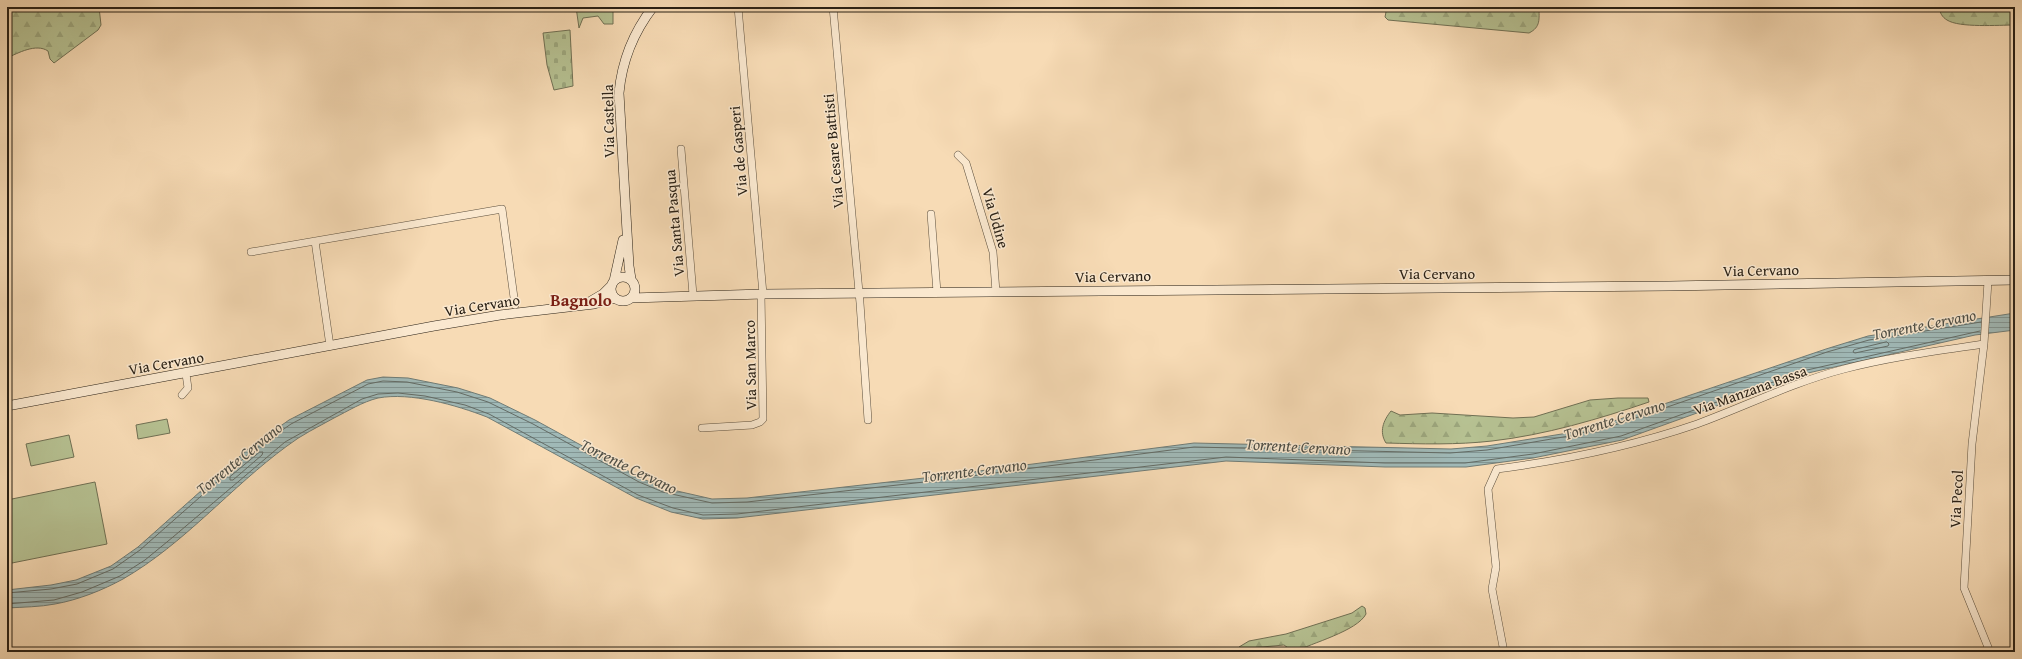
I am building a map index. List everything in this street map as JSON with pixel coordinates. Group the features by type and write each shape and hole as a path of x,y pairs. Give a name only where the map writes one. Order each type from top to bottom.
{"main road":[{"name":"Via Castella","path":"626,219 619,111 620,80 625,59 634,36 653,7"},
{"path":"626,219 628,266 635,292 631,298 625,301 615,298 612,292 622,250 626,219"},
{"path":"583,305 598,298 620,277 633,282 644,293 662,297"},
{"name":"Via Cervano","path":"631,298 762,294 1661,286 2015,280"},
{"name":"Via Cervano","path":"7,406 500,315 583,305 615,298"}],"street":[{"name":"Via de Gasperi","path":"738,7 762,294"},
{"name":"Via Cesare Battisti","path":"833,7 859,293"},
{"name":"Via Santa Pasqua","path":"681,149 693,295"},
{"name":"Via Udine","path":"958,155 966,163 991,244 996,292"},
{"name":"Via Cervano","path":"251,252 502,209 515,305"},
{"path":"931,214 937,292"},
{"path":"315,241 330,346"},
{"name":"Via Pecol","path":"1988,281 1984,344 1972,444 1964,588 1990,652"},
{"path":"859,293 868,420"},
{"name":"Via San Marco","path":"702,428 752,425 764,419 762,294"},
{"name":"Via Manzana Bassa","path":"1504,652 1492,589 1496,567 1488,489 1497,469 1533,464 1617,447 1696,424 1843,370 1911,355 1984,344"},
{"path":"182,395 188,388 186,374"}],"green space":[{"path":"7,7 99,7 101,25 98,30 54,63 50,59 48,51 38,48 33,48 7,58"},
{"path":"576,7 613,7 613,24 604,24 598,16 583,18 579,28"},
{"path":"1387,7 1539,7 1539,19 1536,28 1529,33 1388,20 1385,17"},
{"path":"1939,7 2015,7 2015,25 1980,26 1953,23 1943,16"},
{"path":"570,30 573,86 554,90 547,65 543,33"},
{"path":"1648,398 1649,402 1552,431 1492,441 1452,444 1386,443 1382,431 1384,423 1391,411 1400,415 1432,413 1513,418 1534,417 1590,400"},
{"path":"167,419 170,433 138,439 136,425"},
{"path":"69,435 74,457 31,466 26,444"},
{"path":"95,482 107,544 7,564 7,500"},
{"path":"1362,606 1365,608 1366,614 1353,626 1294,652 1284,645 1240,649 1239,647 1249,641 1286,634 1352,613"}],"water":[{"name":"Torrente Cervano","path":"2015,313 2015,330 1975,335 1808,373 1622,440 1533,458 1466,467 1385,467 1226,461 737,518 703,519 671,512 636,498 487,417 475,412 448,404 419,398 378,398 355,407 292,442 246,479 187,532 145,565 123,579 73,600 43,606 7,608 7,590 51,585 76,580 111,566 138,547 248,449 289,420 367,380 383,377 408,378 458,388 490,398 535,420 641,478 664,488 712,499 747,498 933,477 1194,443 1451,449 1487,446 1568,433 1617,420 1868,336"}],"district":[{"name":"Bagnolo","path":"581,299"}]}
